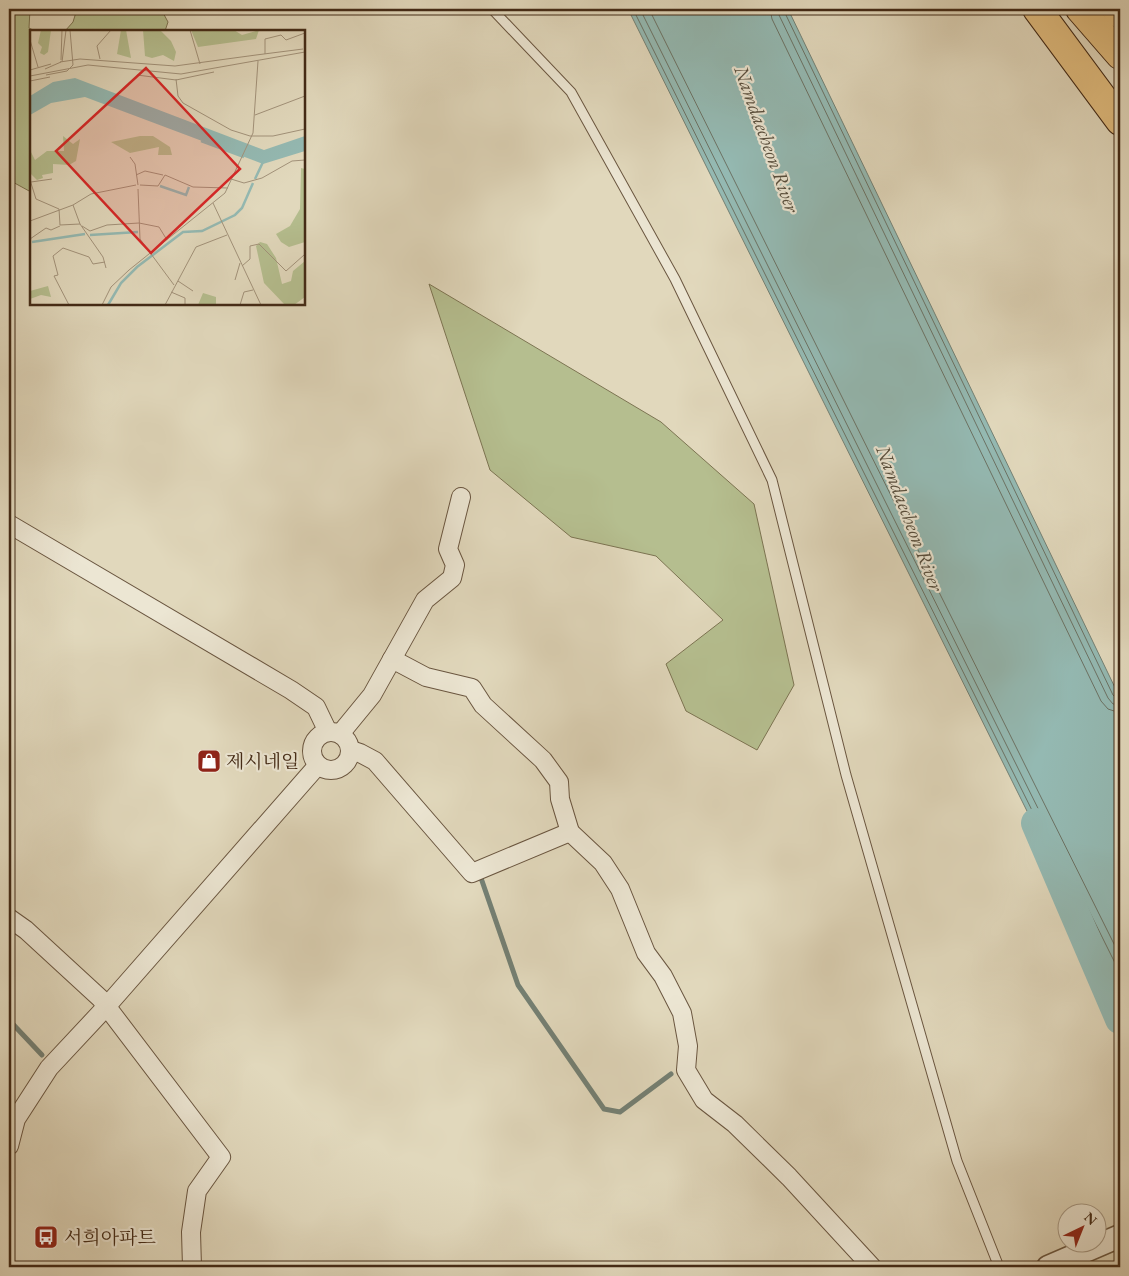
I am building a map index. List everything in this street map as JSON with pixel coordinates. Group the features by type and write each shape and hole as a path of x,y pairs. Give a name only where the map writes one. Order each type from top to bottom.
{"highway":[{"path":"1037,9 1120,121"},
{"path":"1080,9 1120,55"},
{"path":"1116,9 1120,14"}],"street":[{"path":"9,524 291,690 316,707 334,733 346,738 351,750 350,757 343,767 330,770 324,769 315,761 312,749 318,738 334,733 372,695 426,600 452,578 455,565 448,549 461,497"},
{"path":"392,659 426,676 472,688 483,705 543,760 559,782 560,800 570,832 603,864 620,889 646,953 663,976 682,1013 688,1046 686,1070 704,1100 735,1124 789,1177 872,1267"},
{"path":"351,750 375,761 472,873 570,832"},
{"path":"9,1146 16,1118 49,1068 318,765"},
{"path":"9,918 26,930 101,999 221,1156 197,1190 191,1232 192,1267"},
{"path":"1048,1267 1120,1236"}],"lane":[{"path":"492,9 571,92 675,279 772,480 846,775 957,1161 999,1267"}],"green space":[{"path":"9,9 30,9 29,28 33,30 30,30 30,191 9,180"},
{"path":"77,9 161,9 168,22 165,30 66,30 73,22"},
{"path":"429,284 661,422 754,504 794,685 757,750 686,711 666,664 723,620 656,556 571,537 490,470"}],"water":[{"path":"628,9 788,9 1120,698 1120,998"}],"waterway":[{"name":"Namdaecheon River","path":"1036,823 1120,1019"},
{"path":"481,878 518,985 604,1109 620,1112 671,1074"},
{"path":"9,1020 42,1055"}],"place":[{"name":"제시네일","path":"209,761"},
{"name":"서희아파트","path":"46,1237"}]}
